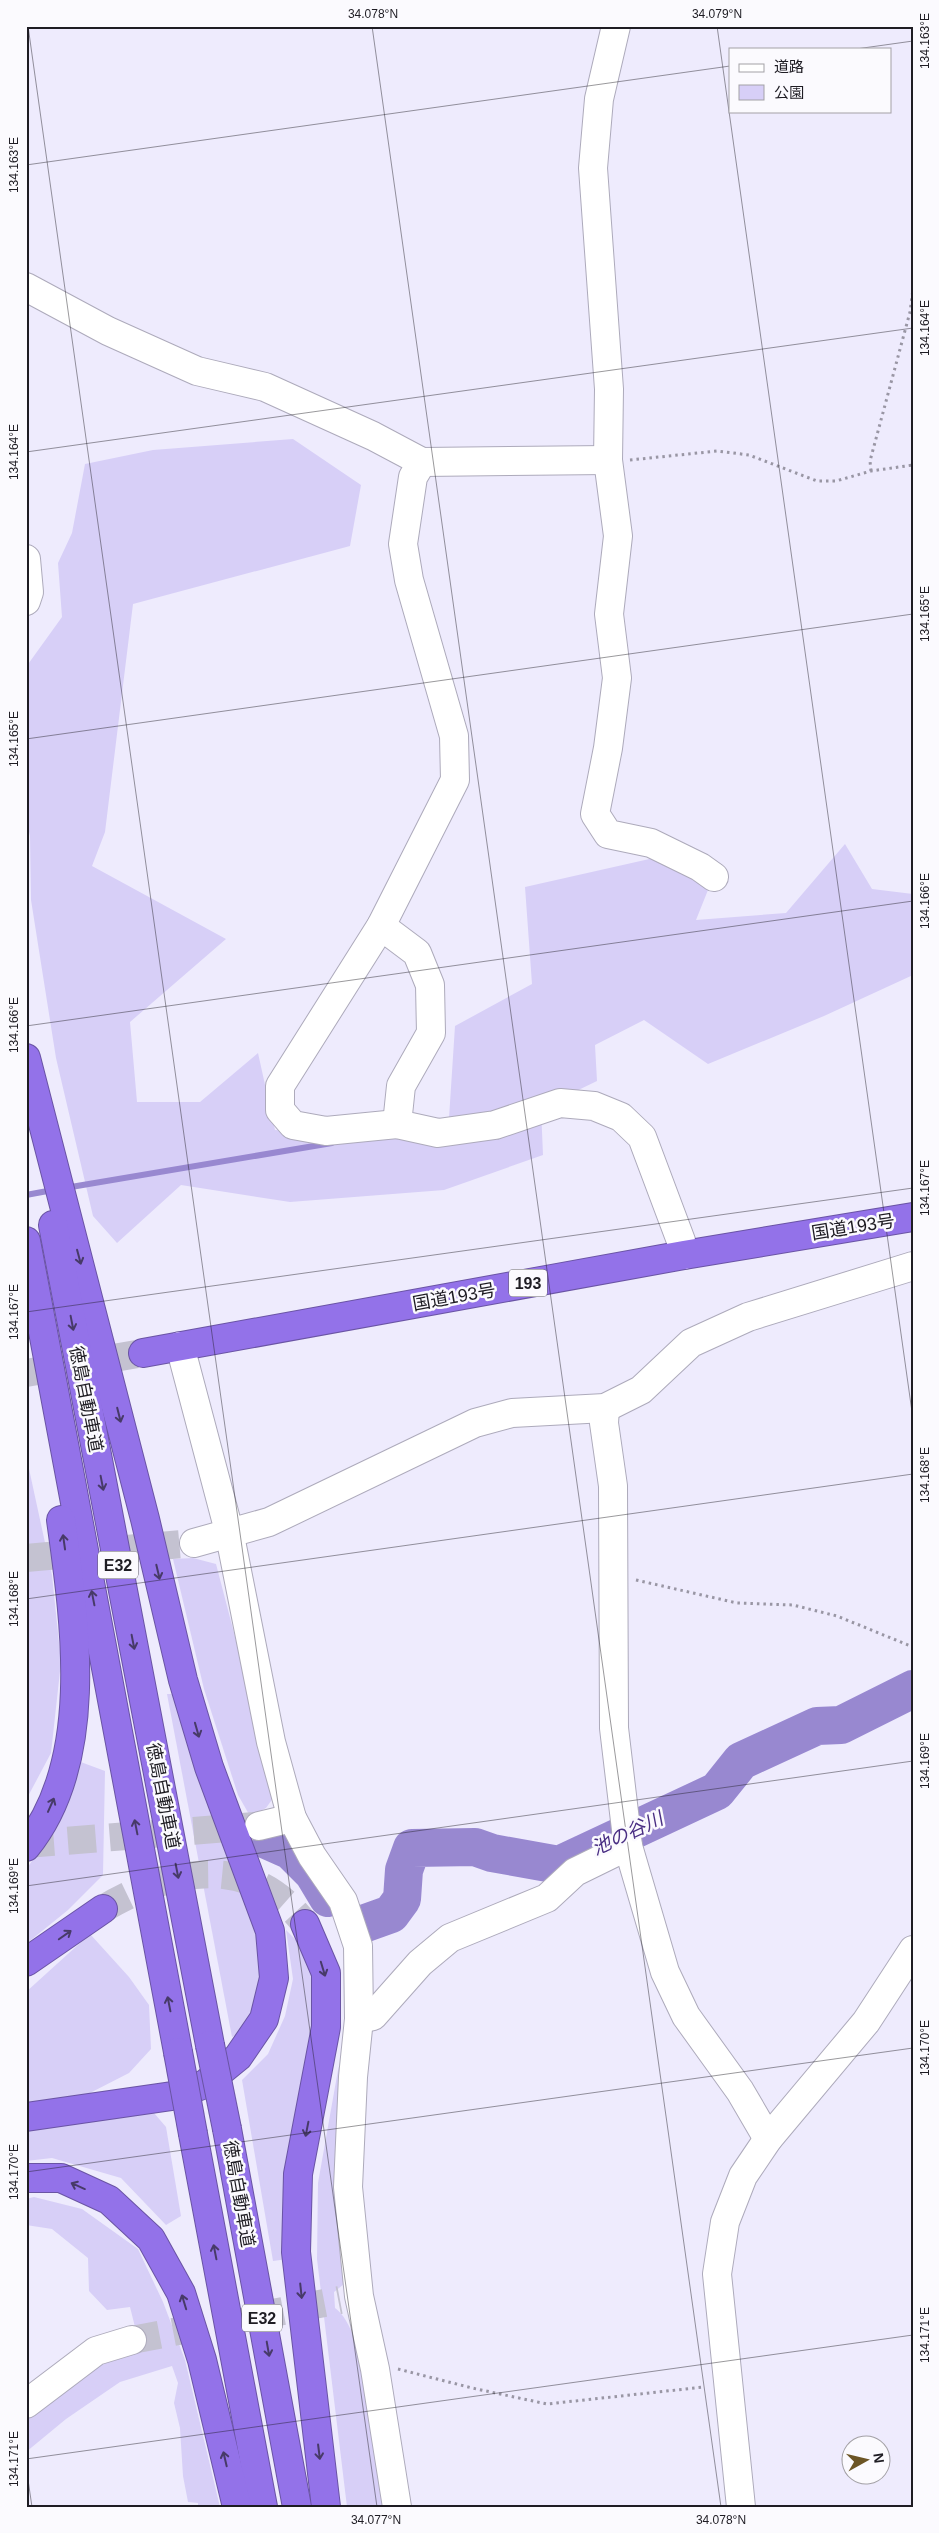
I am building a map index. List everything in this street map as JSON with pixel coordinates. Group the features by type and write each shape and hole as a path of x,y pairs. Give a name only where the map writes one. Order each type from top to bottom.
{"highway":[{"path":"26,1058 138,1490 183,1680 208,1768 250,1874 270,1931 274,1978 264,2019 238,2057 205,2084 172,2096 26,2117"},
{"name":"徳島自動車道","path":"26,1086 227,2129 297,2507"},
{"name":"国道193号","path":"143,1353 684,1255 913,1218"},
{"name":"徳島自動車道","path":"26,1241 263,2507"},
{"path":"26,1250 74,1620 74,1711 62,1781 40,1830 26,1847"},
{"path":"26,1962 103,1909"},
{"path":"305,1924 326,1973 326,2027 298,2174 296,2252 326,2507"},
{"path":"26,2178 61,2178 109,2200 151,2239 181,2293 202,2360 237,2507"}],"street":[{"path":"616,26 599,99 593,168 609,388 608,460 618,536 609,614 617,678 608,748 596,814 608,834 651,843 700,867 714,877"},
{"path":"26,287 108,331 197,371 265,386 373,436 422,462 608,460"},
{"path":"422,462 413,477 403,544 409,580 454,736 455,780 381,926 280,1086 280,1110 293,1125 326,1131 397,1124 438,1133 495,1124 560,1103 594,1106 621,1118 642,1138 681,1241 684,1255"},
{"path":"26,559 29,592 26,601"},
{"path":"381,926 417,953 430,985 431,1033 401,1086 397,1124"},
{"path":"194,1543 229,1531 269,1522 293,1512 475,1423 512,1413 605,1408 641,1390 691,1343 748,1317 913,1266"},
{"path":"180,1346 229,1531 271,1742 292,1818 312,1856 343,1901 358,1946 359,2019 353,2078 348,2186 349,2298 376,2369 397,2507"},
{"path":"605,1408 604,1423 613,1486 614,1728 627,1839 665,1972 686,2016 740,2091 768,2139"},
{"path":"259,1826 292,1818"},
{"path":"359,2019 373,2016 420,1963 450,1938 547,1898 576,1872 627,1839"},
{"path":"742,2507 727,2384 717,2274 725,2222 743,2176 768,2139 866,2022 913,1950"},
{"path":"26,2404 96,2351 132,2340"}],"path":[{"path":"871,471 870,461 910,312 913,290"},
{"path":"608,460 645,460 716,452 749,456 817,481 836,481 871,471 913,465"},
{"path":"614,1580 641,1581 737,1603 793,1605 837,1616 913,1647"},
{"path":"376,2369 391,2367 472,2388 548,2404 727,2384"}],"green space":[{"path":"293,439 361,485 350,546 133,604 105,832 92,866 226,939 130,1022 137,1102 200,1102 258,1053 275,1130 371,1139 449,1118 455,1026 532,984 525,887 676,853 710,885 696,920 786,913 845,844 872,889 913,894 913,975 824,1016 708,1064 644,1020 595,1045 597,1081 541,1108 543,1155 444,1190 290,1202 181,1185 117,1243 93,1216 56,1058 31,900 30,836 26,819 26,667 62,617 58,563 72,533 85,464 153,450"},
{"path":"26,1455 52,1575 61,1662 51,1753 26,1800 26,1572 29,1570 26,1546"},
{"path":"193,1558 216,1564 276,1794 266,1808 250,1816 238,1795 204,1689 173,1559"},
{"path":"167,1694 174,1694 252,1907 263,1971 253,2008 244,2031 232,2037"},
{"path":"78,1761 105,1771 103,1875 68,1910 26,1944 26,1870 56,1824"},
{"path":"286,1930 303,1947 314,1983 311,2040 295,2118 288,2186 288,2259 273,2261 242,2080 268,2054 285,2016 293,1979"},
{"path":"90,1934 129,1977 149,2005 151,2049 129,2073 88,2094 26,2104 26,1992"},
{"path":"346,2040 349,2280 334,2292 335,2308 346,2321 356,2342 363,2370 375,2431 384,2507 347,2507 317,2259 318,2183 338,2070"},
{"path":"154,2113 166,2127 181,2216 166,2225 121,2178 52,2158 26,2161 26,2131 43,2125"},
{"path":"34,2197 82,2209 138,2249 163,2302 185,2360 220,2507 198,2507 198,2503 188,2502 183,2476 180,2428 174,2403 178,2383 172,2366 120,2382 66,2419 26,2452 26,2418 80,2378 109,2361 140,2347 130,2307 107,2310 89,2291 88,2258 52,2229 26,2225 26,2199"}],"waterway":[{"path":"65,1188 332,1143"},
{"path":"26,1195 53,1190"},
{"name":"池の谷川","path":"363,1924 391,1914 402,1899 404,1870 412,1848 475,1847 492,1853 559,1865 717,1791 741,1761 817,1726 841,1725 913,1689"},
{"name":"池の谷川","path":"264,1839 291,1851 313,1873 328,1898"}],"tunnel":[{"path":"26,1373 143,1353"},
{"path":"26,1558 194,1543"},
{"path":"26,1844 255,1826"},
{"path":"103,1909 129,1895 156,1884 183,1877 210,1874 236,1877 260,1886 284,1901 305,1924"},
{"path":"132,2340 340,2300"}]}
